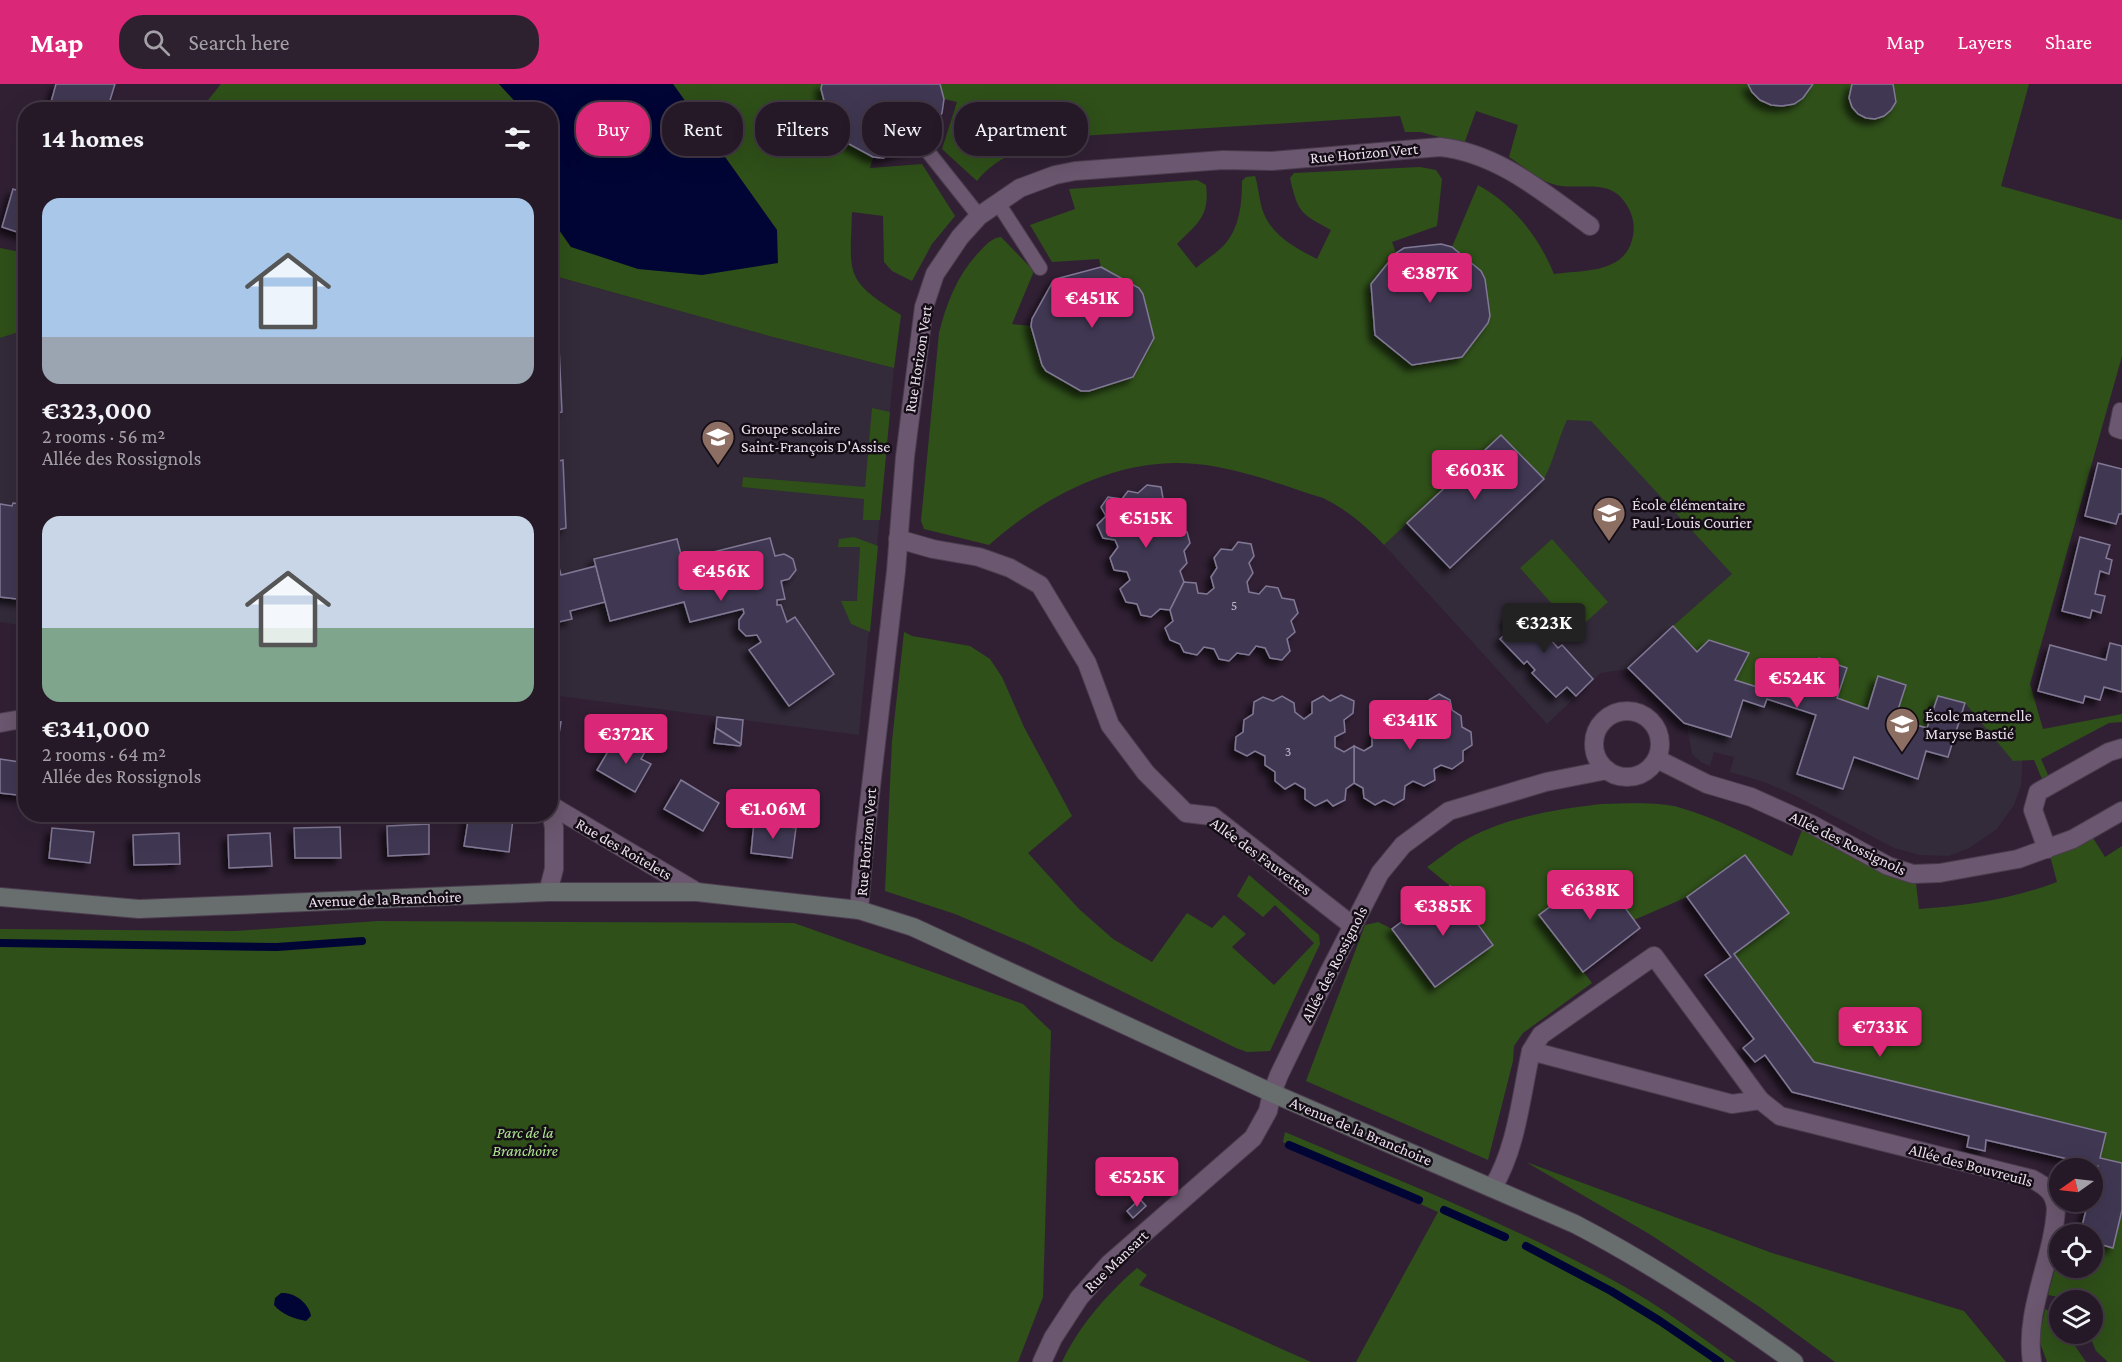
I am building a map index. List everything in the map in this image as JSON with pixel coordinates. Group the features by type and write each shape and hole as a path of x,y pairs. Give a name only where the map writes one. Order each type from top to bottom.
{"main road":[{"name":"Avenue de la Branchoire","path":"0,897 139,909 548,892 697,892 859,910 913,927 1272,1093 1575,1224 1618,1246 1687,1288 1794,1362"}],"street":[{"name":"Rue Horizon Vert","path":"859,910 866,826 896,571 905,457 924,307 935,274 960,237 979,216 1020,188 1055,175 1091,168 1223,160 1272,161 1440,147 1458,149 1485,158 1516,174 1590,226"},
{"name":"Allée des Fauvettes","path":"898,539 933,549 979,557 1010,568 1040,585 1087,663 1110,725 1146,773 1186,813 1212,816 1353,926"},
{"path":"1607,771 1594,752 1593,741 1602,722 1610,715 1620,711 1641,714 1656,728 1660,748 1657,759"},
{"path":"0,723 18,720"},
{"path":"2047,849 2033,810 2038,792 2109,752 2122,748"},
{"name":"Allée des Rossignols","path":"1272,1093 1327,976 1380,873 1403,845 1449,811 1546,782 1607,771 1622,777 1638,775 1646,771 1657,759 1707,784 1751,797 1811,824 1888,866 1913,874 1940,873 2018,860 2073,839 2122,811"},
{"name":"Rue des Roitelets","path":"558,810 697,892"},
{"name":"Rue des Roitelets","path":"548,892 554,869 553,822"},
{"name":"Allée des Bouvreuils","path":"1493,1187 1504,1168 1510,1150 1531,1051 1541,1035 1654,956 1760,1100 1780,1116 2024,1176 2048,1188 2056,1201 2056,1216 2032,1323 2032,1362"},
{"path":"1531,1051 1732,1104 1760,1100"},
{"name":"Rue Mansart","path":"1042,1362 1053,1338 1079,1298 1109,1264 1253,1138 1268,1111 1272,1093"}],"lane":[{"path":"931,156 979,216"},
{"path":"998,203 1040,268"},
{"path":"2120,410 2115,430 2122,432"}],"shaded area":[{"path":"499,84 673,84 686,102 662,102 662,156 724,156 777,230 778,263 702,275 638,269 571,247 558,228 558,102 516,102"},
{"name":"Groupe scolaire Saint-François D'Assise","path":"558,277 894,368 859,735 558,696"},
{"path":"18,332 18,625 0,622 0,338"},
{"path":"1579,361 2004,686 2022,758 2022,771 2021,786 2014,805 1997,829 1969,848 1949,856 1920,855 1894,848 1792,794 1764,782 1730,772 1734,757 1714,752 1710,766 1701,762 1692,754 1687,727 1628,669 1601,673 1547,724 1384,545"},
{"path":"281,1293 291,1294 300,1299 310,1311 311,1316 306,1321 280,1311 274,1305 275,1298"}],"green space":[{"path":"221,84 499,84 516,102 206,102"},
{"path":"673,84 822,84 824,102 755,102 755,156 850,156 850,145 862,151 862,156 873,157 870,168 922,164 955,216 932,244 912,281 892,271 884,262 883,216 852,212 851,250 854,274 869,293 901,315 894,368 558,277 558,229 571,247 777,230 724,156 743,156 743,102 686,102"},
{"path":"940,84 2029,84 2001,186 2122,220 2122,356 2030,684 2043,729 2122,714 2122,722 2109,723 2041,759 2048,775 2042,779 2034,760 2013,761 1965,703 1938,696 1927,728 1895,719 1906,685 1878,677 1868,709 1837,698 1846,668 1819,659 1809,689 1796,686 1792,698 1735,680 1749,653 1709,640 1697,652 1673,626 1732,574 1591,421 1567,420 1544,479 1501,435 1384,545 1356,519 1323,498 1244,473 1212,466 1168,463 1139,466 1085,483 1034,511 989,545 924,529 921,521 939,333 950,299 960,278 988,243 1001,237 1034,271 1012,324 1031,326 1042,365 1046,371 1081,391 1089,391 1133,377 1154,338 1143,294 1139,288 1101,267 1099,259 1052,262 1030,225 1075,209 1069,189 1197,180 1206,185 1207,196 1204,212 1196,225 1177,244 1196,268 1225,244 1234,230 1239,214 1242,181 1246,177 1255,176 1262,209 1273,229 1294,246 1317,259 1331,230 1313,220 1298,205 1290,178 1294,173 1420,167 1436,170 1442,179 1437,226 1392,242 1396,253 1371,284 1370,289 1375,335 1415,365 1462,357 1488,323 1490,314 1488,299 1481,273 1452,247 1478,185 1503,202 1524,223 1541,247 1554,274 1611,265 1627,251 1634,228 1629,209 1613,191 1592,186 1569,186 1547,182 1509,157 1518,125 1476,111 1464,144 1421,132 1405,132 1400,116 1088,136 1088,102 957,102 944,99"},
{"path":"954,111 954,156 1008,156 977,181 942,149"},
{"path":"0,248 18,251 18,332 0,338"},
{"path":"872,408 890,412 880,520 863,520 864,499 742,487 743,477 865,487"},
{"path":"854,537 878,546 870,632 851,624 841,601 857,601 860,547 838,547 839,539"},
{"path":"1552,539 1608,602 1576,631 1520,568"},
{"path":"904,632 912,636 970,646 990,659 1002,677 1024,727 1072,816 1028,853 1079,909 1113,939 1152,962 1187,913 1212,928 1224,915 1246,934 1232,947 1274,985 1314,943 1275,905 1263,917 1237,896 1249,875 1319,935 1320,944 1270,1051 1247,1052 1236,1048 1029,945 955,914 885,891 892,741"},
{"path":"1601,804 1652,804 1681,808 1723,824 1792,856 1802,830 1846,851 1887,876 1916,883 1919,909 1989,901 2057,882 2050,856 2093,838 2105,857 2122,846 2122,1163 2100,1158 2106,1133 1814,1062 1731,957 1789,913 1745,855 1687,897 1634,920 1598,871 1540,915 1592,983 1523,1033 1514,1046 1513,1061 1488,1160 1306,1081 1365,925 1378,922 1392,929 1435,987 1493,944 1450,886 1427,867 1457,845 1490,828 1545,812"},
{"name":"Parc de la Branchoire","path":"378,921 794,923 1023,1004 1051,1031 1043,1297 1018,1362 0,1362 0,929 235,931"},
{"path":"1285,1132 1462,1207 1549,1247 1634,1292 1736,1362 1356,1362 1438,1212 1283,1142"},
{"path":"1526,1162 1772,1253 1964,1311 2006,1362 1835,1362 1761,1308 1651,1235"},
{"path":"2122,1210 2122,1362 2108,1362 2096,1351 2093,1344 2103,1344 2103,1290 2049,1290 2052,1278 2103,1278 2103,1246 2113,1248"},
{"path":"1137,1268 1147,1275 1139,1285 1311,1362 1062,1362 1095,1311"},
{"path":"2045,1309 2049,1311 2049,1344 2074,1344 2086,1362 2047,1362 2039,1340"}],"building":[{"path":"56,84 115,84 109,102 51,102"},
{"path":"822,84 940,84 944,99 942,113 942,102 862,102 862,151 850,145 850,102 824,102"},
{"path":"1748,84 1813,84 1803,98 1794,104 1782,106 1771,105 1760,100"},
{"path":"1852,84 1893,84 1896,102 1884,116 1875,119 1866,118 1852,107 1849,98"},
{"path":"13,189 18,191 18,232 2,227"},
{"path":"1441,244 1452,247 1481,271 1485,279 1490,316 1488,323 1462,357 1412,365 1375,335 1371,284 1396,253 1404,248"},
{"path":"1101,267 1139,288 1143,294 1154,338 1133,377 1089,391 1081,391 1046,371 1042,365 1031,326 1032,319 1056,279"},
{"path":"558,347 562,412 558,413"},
{"path":"1501,435 1544,479 1450,568 1407,523"},
{"path":"563,460 566,528 558,530 558,461"},
{"path":"2098,463 2122,469 2122,514 2119,514 2116,524 2085,516"},
{"path":"1147,485 1161,487 1163,498 1158,506 1161,516 1172,519 1175,530 1187,532 1190,543 1184,551 1187,563 1180,571 1184,582 1170,610 1160,609 1151,617 1141,615 1137,604 1126,602 1120,589 1130,580 1127,572 1114,570 1110,558 1118,547 1115,540 1103,538 1097,525 1106,516 1101,507 1108,497 1122,499 1128,491 1138,493"},
{"path":"13,503 18,504 18,599 0,597 0,504 12,506"},
{"path":"2080,537 2110,545 2106,558 2112,560 2109,574 2100,571 2095,594 2105,596 2101,613 2092,610 2090,618 2062,611"},
{"path":"770,538 775,556 784,554 793,559 796,570 789,579 781,581 785,599 777,600 777,605 781,605 787,622 795,617 834,674 789,706 749,650 761,642 757,635 746,636 739,629 743,609 690,622 684,602 610,621 594,559 677,539 684,566 691,564 689,558"},
{"path":"1238,542 1251,544 1254,556 1249,563 1253,573 1247,582 1249,592 1259,594 1266,586 1278,588 1282,598 1294,600 1298,613 1291,621 1295,632 1287,639 1290,651 1282,660 1270,658 1265,648 1256,646 1249,655 1237,653 1229,661 1219,659 1214,649 1204,647 1197,655 1184,652 1180,644 1170,640 1165,628 1173,621 1170,610 1184,582 1196,583 1198,593 1207,594 1214,588 1211,577 1217,568 1214,558 1221,549 1232,550"},
{"path":"558,564 561,575 596,566 605,602 570,611 572,619 558,622"},
{"path":"1522,604 1553,636 1550,639 1558,648 1562,645 1593,679 1576,696 1567,687 1556,697 1532,673 1535,670 1527,661 1524,664 1500,639 1512,628 1505,621"},
{"path":"1673,626 1697,652 1709,640 1749,653 1735,680 1792,698 1796,686 1809,689 1819,658 1847,668 1837,698 1868,709 1878,676 1906,685 1895,719 1927,728 1938,696 1965,703 1948,757 1926,751 1918,779 1854,757 1843,789 1797,774 1816,715 1767,699 1764,707 1743,700 1731,737 1684,723 1628,668"},
{"path":"2110,643 2122,646 2122,692 2104,687 2100,700 2085,696 2083,703 2038,691 2050,645 2106,660"},
{"path":"1439,694 1450,700 1452,710 1461,716 1462,727 1471,732 1472,745 1463,751 1463,761 1452,769 1441,765 1434,769 1435,780 1424,786 1413,781 1405,786 1404,799 1394,805 1384,800 1375,805 1364,798 1363,788 1354,783 1354,746 1364,751 1372,746 1372,735 1381,729 1380,718 1391,711 1401,717 1410,711 1420,715 1429,711 1429,700"},
{"path":"1341,695 1354,701 1353,713 1344,720 1345,732 1335,737 1335,747 1344,752 1354,746 1354,783 1346,789 1345,800 1333,806 1327,800 1315,806 1305,799 1305,789 1295,783 1285,789 1275,781 1275,772 1265,765 1265,756 1255,751 1247,756 1235,750 1236,737 1243,732 1244,720 1253,714 1254,702 1263,697 1273,701 1282,696 1294,703 1295,712 1304,719 1312,713 1312,702 1323,696 1330,701"},
{"path":"717,717 743,720 741,744 716,728"},
{"path":"558,722 561,722 558,740"},
{"path":"716,728 741,744 740,746 714,743"},
{"path":"631,738 647,748 641,759 651,764 635,792 597,770 613,743 624,749"},
{"path":"0,759 18,762 18,795 0,793"},
{"path":"681,780 719,803 703,831 664,809"},
{"path":"468,822 513,822 509,852 464,846"},
{"path":"754,822 796,828 792,858 751,853"},
{"path":"429,824 429,854 388,856 387,826"},
{"path":"340,827 341,858 295,858 294,828"},
{"path":"52,828 94,832 90,863 49,858"},
{"path":"179,833 180,864 134,865 133,835"},
{"path":"270,833 272,866 229,868 228,835"},
{"path":"1745,855 1789,913 1734,954 1814,1062 2106,1133 2100,1158 2064,1158 1986,1140 1985,1151 1967,1147 1969,1136 1792,1092 1765,1055 1755,1062 1743,1048 1754,1039 1705,975 1731,957 1687,897"},
{"path":"1598,871 1640,928 1583,972 1539,915"},
{"path":"1450,886 1493,945 1435,987 1392,929"},
{"path":"2103,1159 2122,1163 2122,1210 2113,1248 2103,1245 2103,1224 2082,1224 2086,1212 2103,1212"},
{"path":"1140,1199 1146,1206 1133,1218 1127,1211"}],"waterway":[{"path":"0,943 277,947 362,941"},
{"path":"1289,1145 1419,1200"},
{"path":"1444,1210 1505,1237"},
{"path":"1526,1246 1611,1291 1720,1362"}],"place":[{"name":"Groupe scolaire Saint-François D'Assise","path":"718,466"},
{"name":"École élémentaire Paul-Louis Courier","path":"1609,542"},
{"name":"École maternelle Maryse Bastié","path":"1902,753"}]}
